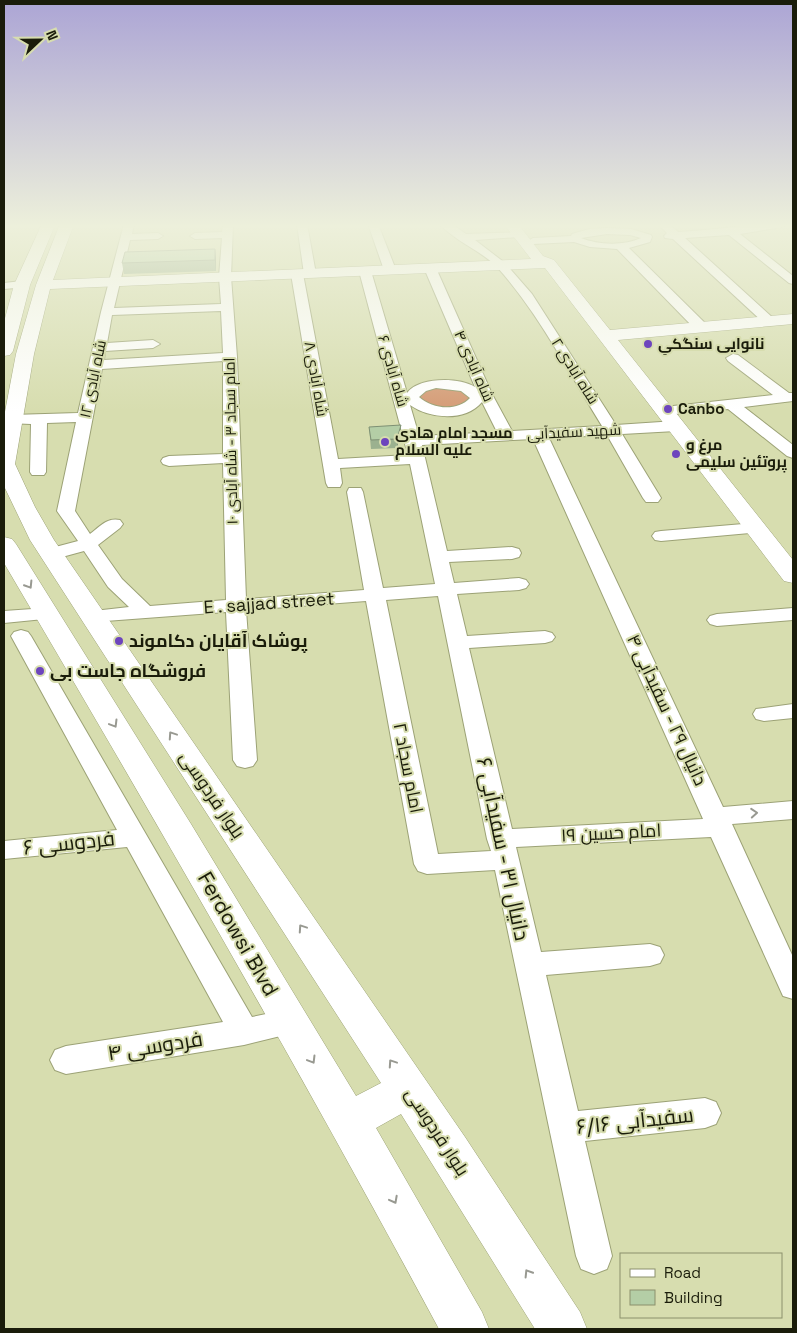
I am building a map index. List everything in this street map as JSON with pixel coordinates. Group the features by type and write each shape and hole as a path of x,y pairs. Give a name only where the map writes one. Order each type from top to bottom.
{"main road":[{"path":"4,351 32,286"},
{"name":"بلوار فردوسی","path":"33,286 25,354 25,420 5,464 24,507 51,554 563,1323"},
{"path":"567,286 793,576"},
{"path":"608,339 700,327 793,319"},
{"path":"608,339 793,326"},
{"name":"Ferdowsi Blvd","path":"4,544 34,625 179,832 382,1179 465,1329"},
{"path":"348,1121 409,1089"}],"street":[{"name":"شاه آبادی ۱۲","path":"113,286 86,417 71,476 66,511 115,583 145,612"},
{"name":"امام سجاد ۳ - شاه آبادی ۱۰","path":"225,286 230,357 236,606 245,760"},
{"name":"شاه آبادی ۸","path":"306,286 334,483"},
{"name":"شاه آبادی ۶","path":"370,286 406,398 415,450"},
{"name":"شاه آبادی ۴","path":"437,286 481,394 507,436"},
{"name":"شاه آبادی ۲","path":"519,286 528,297 612,430 652,498"},
{"path":"660,286 700,327"},
{"path":"731,286 769,321"},
{"path":"107,312 226,307"},
{"path":"101,342 153,339"},
{"path":"96,365 230,357"},
{"path":"733,358 789,397"},
{"path":"436,384 465,387 481,394 475,403 461,409 451,410 422,407 406,398 418,388 436,384"},
{"name":"شهید سفیدآبی","path":"330,464 507,436 612,430 670,419 731,404 789,397"},
{"path":"731,404 793,453"},
{"path":"38,472 25,420 86,417"},
{"name":"دانیال ۲۹ - سفیدآبی ۴","path":"539,434 793,987"},
{"name":"دانیال ۳۱ - سفیدآبی ۶","path":"415,450 594,1256"},
{"path":"169,461 231,458"},
{"path":"354,492 374,596"},
{"path":"51,554 88,544 114,524"},
{"path":"661,536 756,528"},
{"path":"438,557 512,553"},
{"name":"E . sajjad street","path":"92,616 519,584"},
{"name":"امام سجاد ۲","path":"374,596 427,864 503,849"},
{"path":"717,620 793,614"},
{"path":"5,615 34,625 135,837 244,1032"},
{"path":"458,643 545,637"},
{"path":"764,714 793,711"},
{"name":"امام حسین ۱۹","path":"503,849 793,810"},
{"name":"فردوسی ۶","path":"4,850 135,837"},
{"path":"529,965 650,954"},
{"name":"فردوسی ۴","path":"66,1060 244,1032 290,1022"},
{"name":"سفیدآبی ۶/۱۶","path":"565,1128 705,1113"}],"shaded area":[{"path":"443,385 471,394 471,401 450,408 424,405 416,394"}],"building":[{"path":"401,425 397,439 371,440 369,427"}],"place":[{"name":"نانوایی سنگکیِ","path":"648,344"},
{"name":"Canbo","path":"668,409"},
{"name":"مسجد امام هادی علیه السلام","path":"385,442"},
{"name":"مرغ و پروتئین سلیمی","path":"676,454"},
{"name":"پوشاک آقایان دکاموند","path":"119,641"},
{"name":"فروشگاه جاست بی","path":"40,671"}]}
